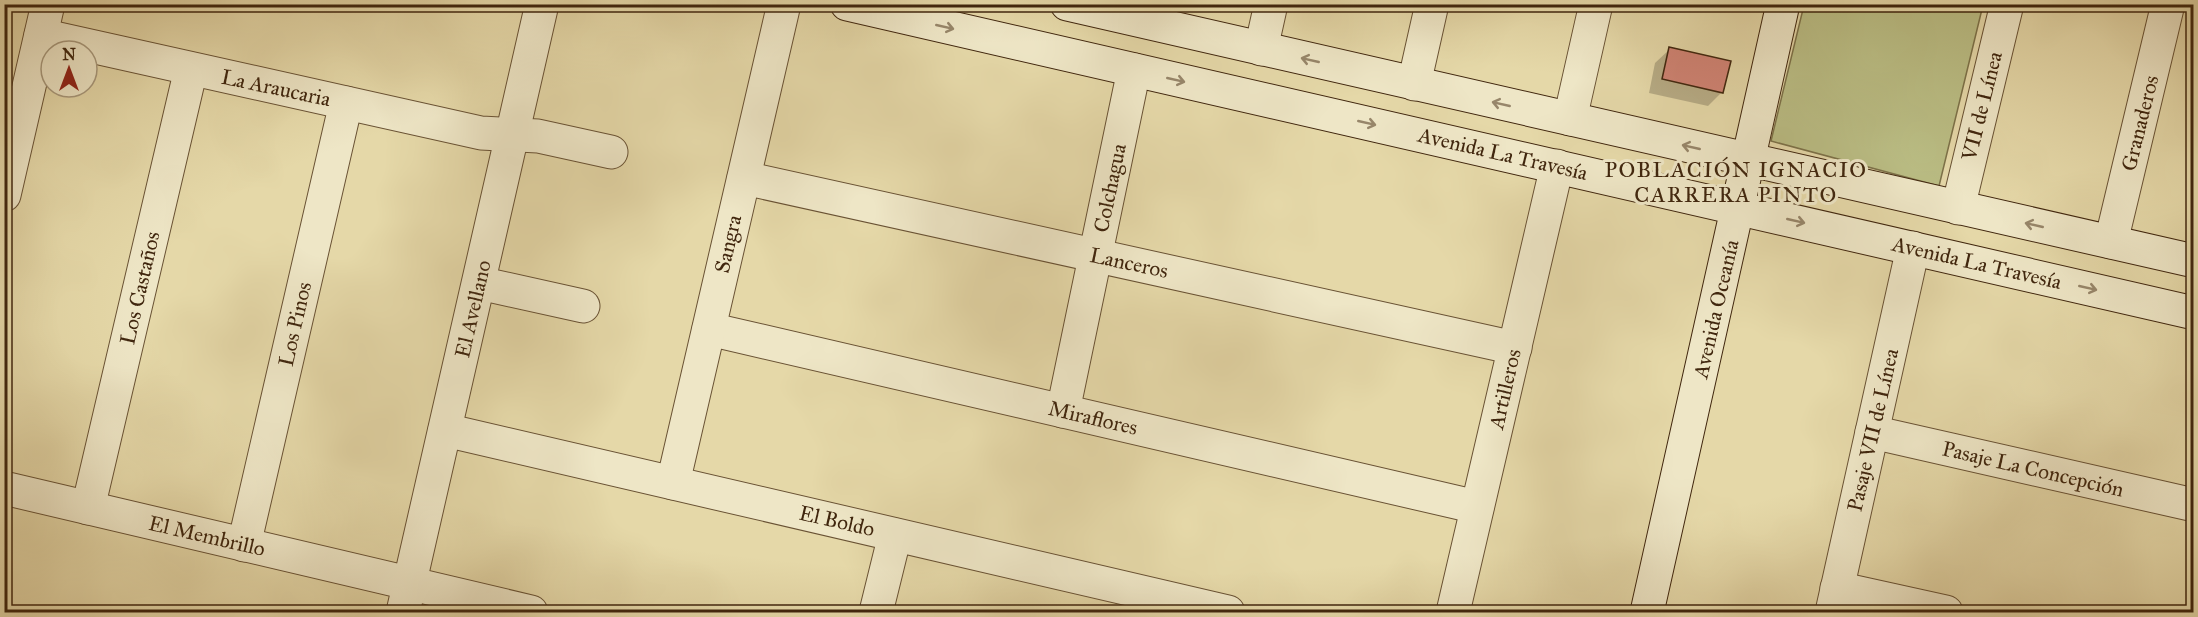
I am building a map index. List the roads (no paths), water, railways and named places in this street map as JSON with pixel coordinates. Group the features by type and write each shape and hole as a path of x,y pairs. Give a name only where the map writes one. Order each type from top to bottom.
{"street":[{"name":"El Avellano","path":"406,598 542,4"},
{"name":"Sangra","path":"674,483 784,4"},
{"name":"Avenida La Travesía","path":"847,4 2193,313"},
{"path":"1067,4 1105,9 1261,49 2193,261"},
{"path":"1261,49 1271,4"},
{"path":"1414,84 1431,4"},
{"path":"1570,119 1596,4"},
{"name":"Avenida Oceanía","path":"1647,612 1783,4"},
{"name":"VII de Línea","path":"1958,208 2007,4"},
{"name":"Granaderos","path":"2111,242 2168,4"},
{"name":"La Araucaria","path":"44,20 191,69 481,133 538,136 611,152"},
{"path":"4,195 44,20"},
{"name":"Los Castaños","path":"88,508 191,69"},
{"name":"Colchagua","path":"1063,411 1134,70"},
{"name":"Los Pinos","path":"244,545 346,103"},
{"name":"Artilleros","path":"1453,612 1557,166"},
{"name":"Lanceros","path":"744,178 1515,348"},
{"name":"Pasaje VII de Línea","path":"1835,600 1913,248"},
{"path":"478,283 583,306"},
{"name":"Miraflores","path":"709,329 1477,507"},
{"name":"El Boldo","path":"445,430 1228,612"},
{"name":"Pasaje La Concepción","path":"1872,432 2193,505"},
{"name":"El Membrillo","path":"4,488 244,545 406,598 531,612"},
{"path":"876,612 895,535"},
{"path":"1835,600 1946,612"}],"district":[{"name":"POBLACIÓN IGNACIO CARRERA PINTO","path":"1736,182"}]}
